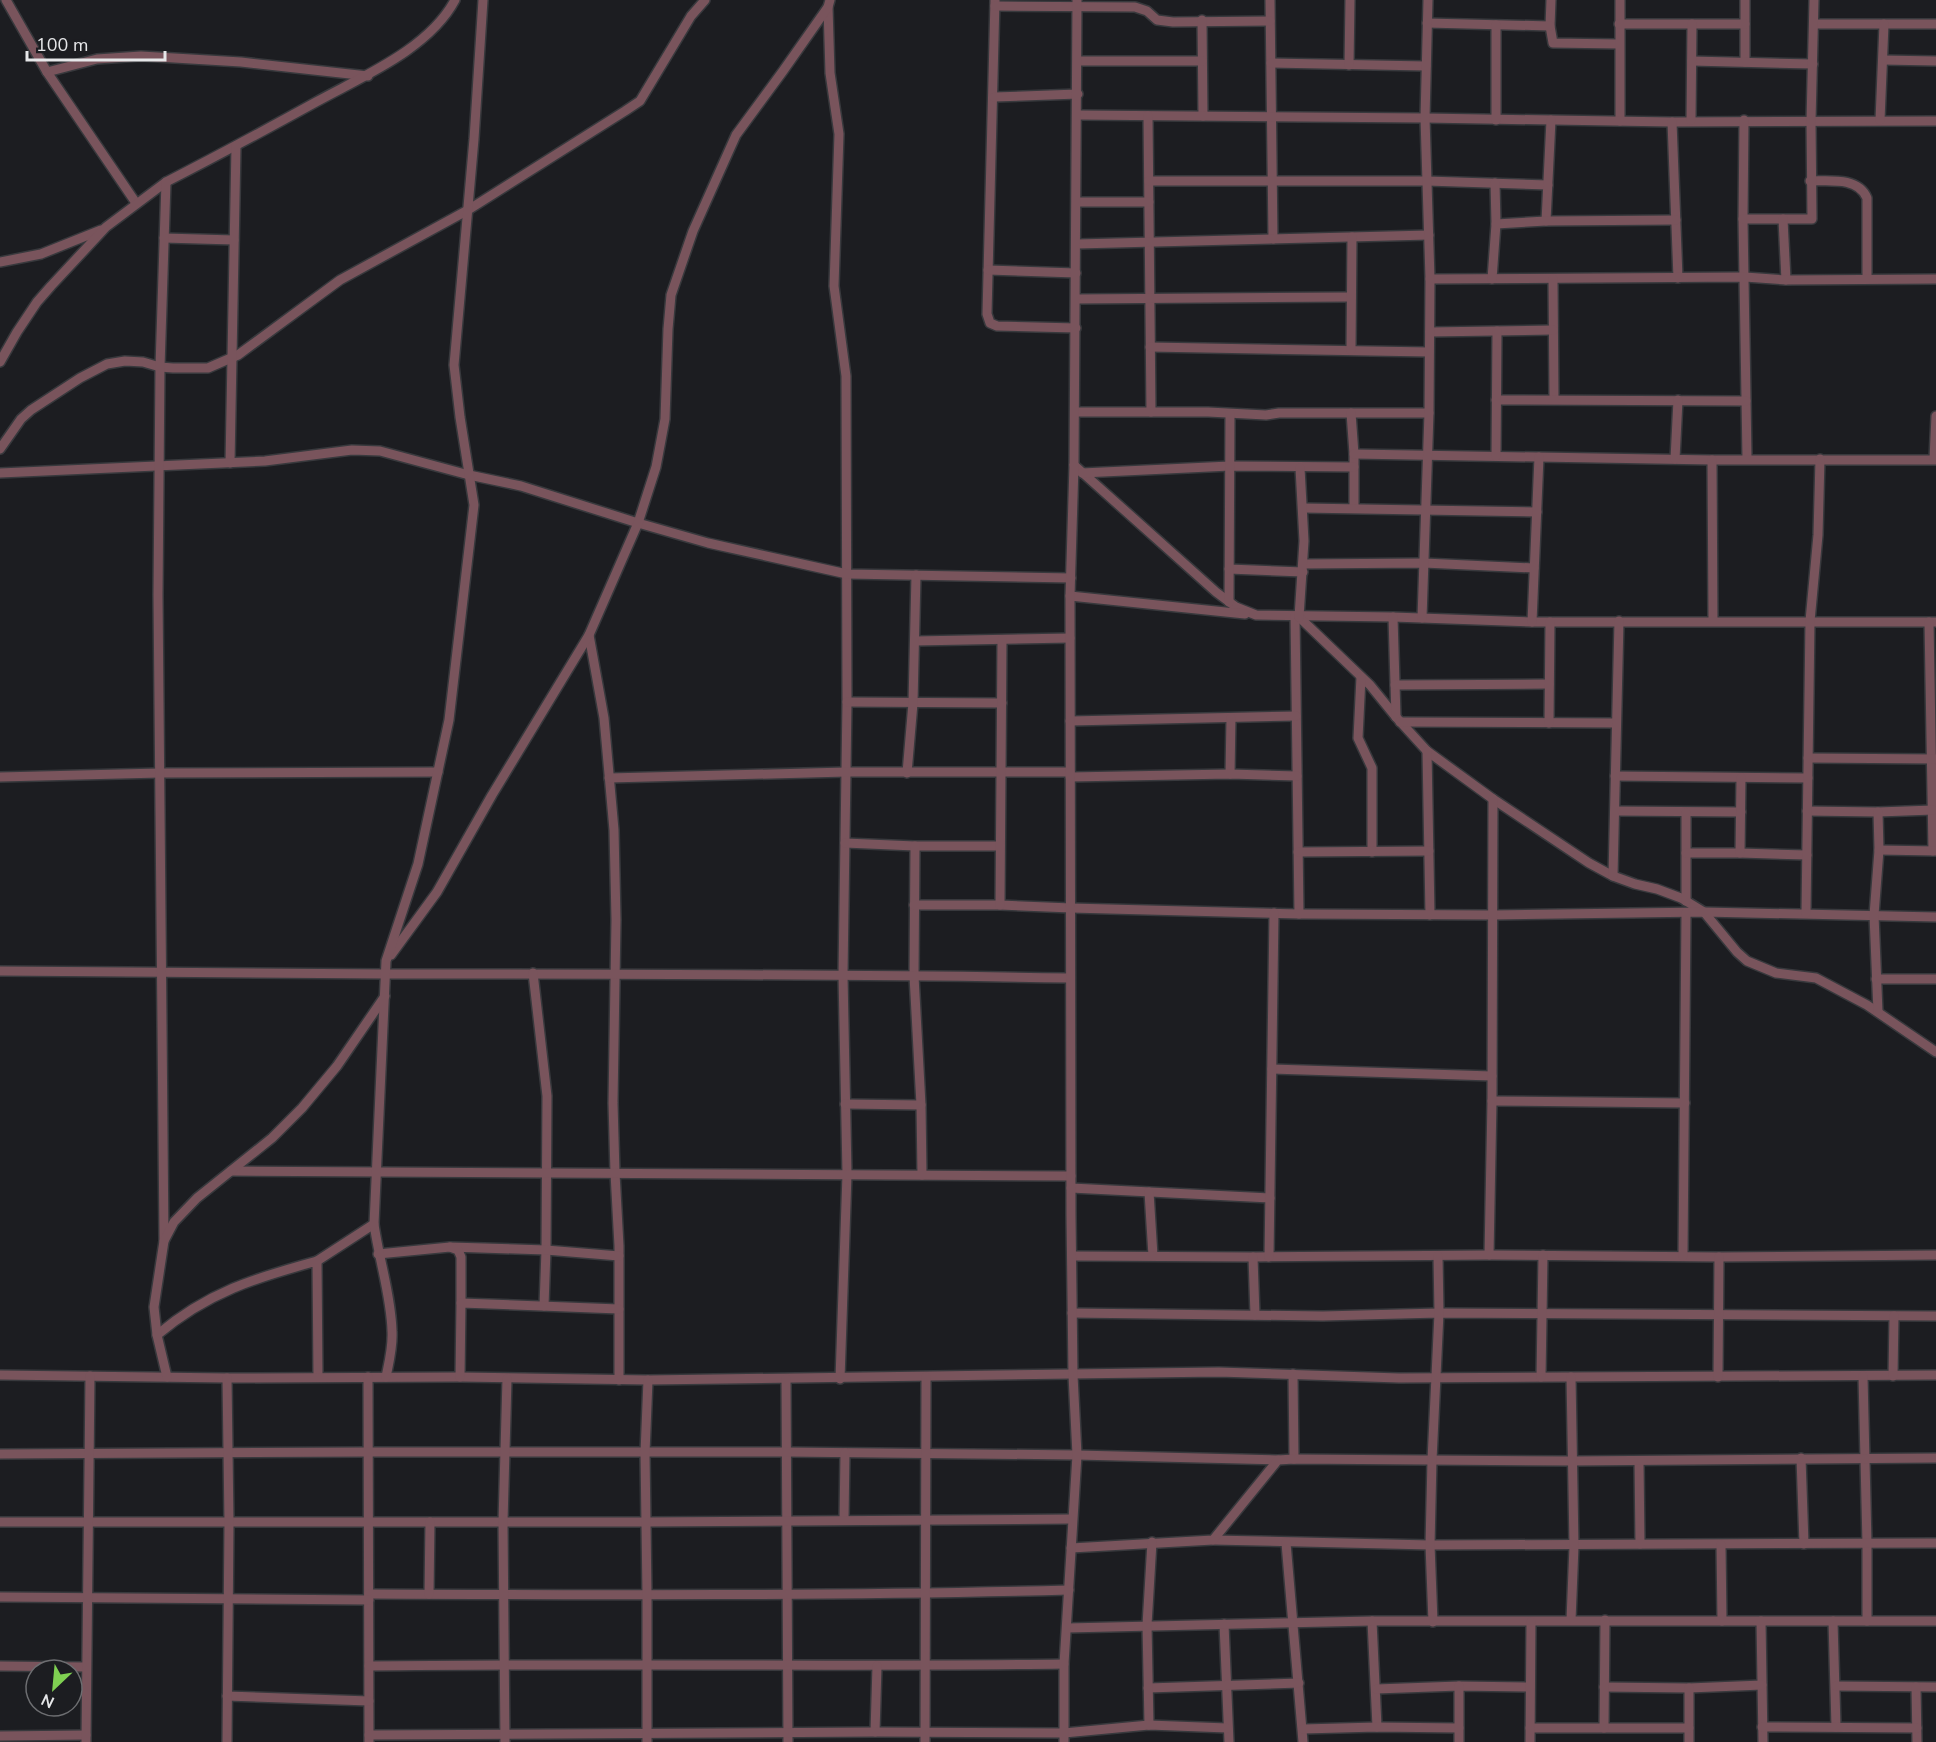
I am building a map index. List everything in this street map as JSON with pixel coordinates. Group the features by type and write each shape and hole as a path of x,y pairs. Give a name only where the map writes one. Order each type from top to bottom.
{"street":[{"path":"6,0 47,72 135,203"},
{"path":"0,362 38,302 106,227 135,203 166,182 368,76 422,39 450,10 455,0"},
{"path":"386,1377 392,1332 374,1224 386,961 418,864 449,720 474,505 454,365 474,139 483,0"},
{"path":"0,449 21,419 31,410 107,364 125,361 143,362 160,367 208,368 232,358 340,280 468,210 640,101 691,16 705,0"},
{"path":"1270,0 1273,238"},
{"path":"1348,64 1350,0"},
{"path":"1422,618 1429,455 1430,279 1425,118 1428,0"},
{"path":"1551,0 1551,42 1554,44 1619,44"},
{"path":"1620,0 1620,121"},
{"path":"1745,0 1745,62"},
{"path":"1743,219 1812,219 1810,181 1814,0"},
{"path":"386,961 437,892 492,795 589,635 638,523 656,467 665,419 671,295 693,231 736,135 829,3"},
{"path":"829,3 831,74 839,134 834,286 846,376 847,702 843,975 847,1174 840,1379"},
{"path":"1076,328 997,326 990,322 987,314 995,3 1077,3 1135,7 1147,11 1157,20 1173,22 1270,21"},
{"path":"1064,1738 1064,1664 1077,1455 1072,1313 1070,596 1077,244 1077,3"},
{"path":"1202,21 1203,116"},
{"path":"1426,23 1550,26"},
{"path":"1619,24 1745,24"},
{"path":"1691,120 1692,24"},
{"path":"1814,24 1936,24"},
{"path":"1880,120 1884,24"},
{"path":"1496,25 1496,120"},
{"path":"47,72 97,59 141,56 241,62 368,76"},
{"path":"1883,60 1936,61"},
{"path":"1078,61 1202,61"},
{"path":"1692,61 1813,64"},
{"path":"1270,63 1426,66"},
{"path":"994,97 1078,94"},
{"path":"1078,116 1672,122 1691,120 1936,121"},
{"path":"1148,116 1151,412"},
{"path":"1546,221 1551,120"},
{"path":"1744,120 1743,219 1747,458"},
{"path":"1672,122 1678,278"},
{"path":"230,463 236,146"},
{"path":"1149,181 1427,181 1548,184"},
{"path":"1810,181 1850,183 1861,188 1868,198 1866,279"},
{"path":"166,182 159,467 164,1241 154,1307 157,1335 167,1377"},
{"path":"1492,279 1496,224 1495,183"},
{"path":"1077,202 1149,202"},
{"path":"1782,219 1786,280"},
{"path":"1496,224 1546,221 1676,220"},
{"path":"0,262 41,254 106,227"},
{"path":"1077,244 1429,235"},
{"path":"1351,350 1352,237"},
{"path":"164,238 234,240"},
{"path":"988,270 1076,273"},
{"path":"1430,279 1744,277 1786,280 1936,279"},
{"path":"1554,279 1554,399"},
{"path":"1076,299 1351,297"},
{"path":"1430,332 1553,330"},
{"path":"1496,456 1497,331"},
{"path":"1150,346 1429,352"},
{"path":"1496,400 1746,401"},
{"path":"1675,459 1678,400"},
{"path":"1075,412 1266,415 1279,413 1429,413"},
{"path":"1351,413 1354,508"},
{"path":"1229,602 1230,414"},
{"path":"1354,454 1712,460 1747,458 1935,459 1936,416"},
{"path":"0,472 159,467 265,461 352,450 380,451 469,475 521,486 708,543 847,574 1071,578"},
{"path":"1532,622 1539,457"},
{"path":"1806,913 1810,621 1818,535 1820,459"},
{"path":"1712,460 1713,621"},
{"path":"1074,465 1229,602 1256,615"},
{"path":"1082,473 1230,466 1354,467"},
{"path":"1299,914 1296,776 1297,617 1303,568 1304,508 1300,468"},
{"path":"1304,508 1537,512"},
{"path":"1229,569 1424,563 1534,568"},
{"path":"907,772 913,703 916,575"},
{"path":"1070,596 1297,617 1393,617 1532,622 1932,622 1935,851 1879,850"},
{"path":"1297,617 1361,677 1427,751 1493,799 1589,863 1613,876 1657,889 1686,901 1704,912 1737,952 1748,961 1776,973 1816,978 1878,1012 1936,1052"},
{"path":"1393,617 1398,720"},
{"path":"1613,876 1619,621"},
{"path":"1548,723 1550,622"},
{"path":"589,635 604,718 614,830 616,920 614,1104 619,1256 619,1380"},
{"path":"915,641 1070,638"},
{"path":"1000,905 1002,640"},
{"path":"1361,677 1358,738 1372,768 1372,852"},
{"path":"1395,685 1549,684"},
{"path":"847,702 1002,703"},
{"path":"1070,721 1296,716"},
{"path":"1230,774 1231,718"},
{"path":"1398,720 1616,723"},
{"path":"1427,751 1430,915"},
{"path":"1808,759 1934,759"},
{"path":"0,777 160,773 438,772"},
{"path":"609,778 846,772 1296,776"},
{"path":"1615,776 1808,778"},
{"path":"1740,853 1741,778"},
{"path":"1489,1255 1493,799"},
{"path":"1807,811 1933,810"},
{"path":"1615,811 1741,812"},
{"path":"1878,812 1879,850 1874,915 1878,1012"},
{"path":"1686,813 1686,901"},
{"path":"845,843 1000,846"},
{"path":"915,846 914,976 921,1105 922,1175"},
{"path":"1298,852 1429,851"},
{"path":"1686,854 1807,855"},
{"path":"914,905 1000,905 1299,914 1493,915 1704,912 1936,917"},
{"path":"1269,1257 1274,913"},
{"path":"1683,1256 1686,913"},
{"path":"0,971 1071,978"},
{"path":"533,973 547,1096 544,1306"},
{"path":"1876,979 1936,979"},
{"path":"164,1241 174,1222 197,1198 272,1138 302,1108 337,1066 386,995"},
{"path":"1272,1069 1492,1076"},
{"path":"1492,1101 1685,1102"},
{"path":"845,1104 921,1105"},
{"path":"231,1171 1071,1176"},
{"path":"1071,1188 1270,1198"},
{"path":"1149,1192 1153,1256"},
{"path":"157,1335 175,1320 208,1299 254,1278 317,1261 374,1224"},
{"path":"378,1254 450,1247 546,1250 619,1256"},
{"path":"450,1247 458,1250 461,1257 460,1377"},
{"path":"1542,1377 1543,1255"},
{"path":"1072,1256 1936,1255"},
{"path":"1433,1622 1430,1545 1439,1313 1438,1256"},
{"path":"1253,1257 1255,1315"},
{"path":"1718,1377 1719,1257"},
{"path":"317,1261 318,1377"},
{"path":"461,1304 619,1309"},
{"path":"1072,1313 1323,1316 1439,1313 1936,1316"},
{"path":"1893,1376 1894,1316"},
{"path":"0,1375 648,1380 1219,1372 1437,1378 1936,1375"},
{"path":"1293,1374 1294,1459"},
{"path":"0,1736 86,1738 90,1376"},
{"path":"1863,1376 1867,1621"},
{"path":"368,1377 369,1738 788,1738 875,1732 925,1738 1064,1738 1149,1725 1227,1728"},
{"path":"925,1738 926,1377"},
{"path":"1571,1377 1574,1546 1571,1620"},
{"path":"226,1742 229,1523 227,1378"},
{"path":"504,1739 503,1522 507,1378"},
{"path":"786,1379 788,1738"},
{"path":"647,1738 645,1454 648,1380"},
{"path":"0,1454 787,1452 1278,1460 1572,1461 1936,1458"},
{"path":"844,1520 845,1454"},
{"path":"1801,1458 1803,1544"},
{"path":"1213,1540 1278,1460"},
{"path":"1639,1461 1640,1544"},
{"path":"0,1522 368,1523 1072,1519"},
{"path":"429,1594 430,1522"},
{"path":"1071,1548 1213,1540 1574,1546 1936,1543"},
{"path":"1149,1725 1147,1625 1152,1542"},
{"path":"1286,1543 1303,1742"},
{"path":"1721,1545 1722,1621"},
{"path":"0,1597 228,1598 369,1597 429,1594 647,1595 1070,1590"},
{"path":"1604,1728 1605,1620"},
{"path":"1067,1628 1372,1621 1936,1621"},
{"path":"1372,1621 1377,1727"},
{"path":"1833,1621 1836,1727"},
{"path":"1530,1742 1531,1622"},
{"path":"1761,1622 1763,1742"},
{"path":"1224,1624 1229,1742"},
{"path":"369,1666 1064,1664"},
{"path":"0,1665 86,1667"},
{"path":"875,1732 877,1666"},
{"path":"1148,1688 1299,1683"},
{"path":"1604,1687 1689,1688 1762,1685"},
{"path":"1376,1689 1459,1686 1530,1687"},
{"path":"1459,1686 1459,1742"},
{"path":"1836,1686 1936,1687"},
{"path":"1916,1687 1917,1742"},
{"path":"1689,1688 1689,1742"},
{"path":"227,1696 369,1701"},
{"path":"1762,1726 1917,1728"},
{"path":"1303,1729 1459,1728"},
{"path":"1530,1728 1689,1728"}]}
